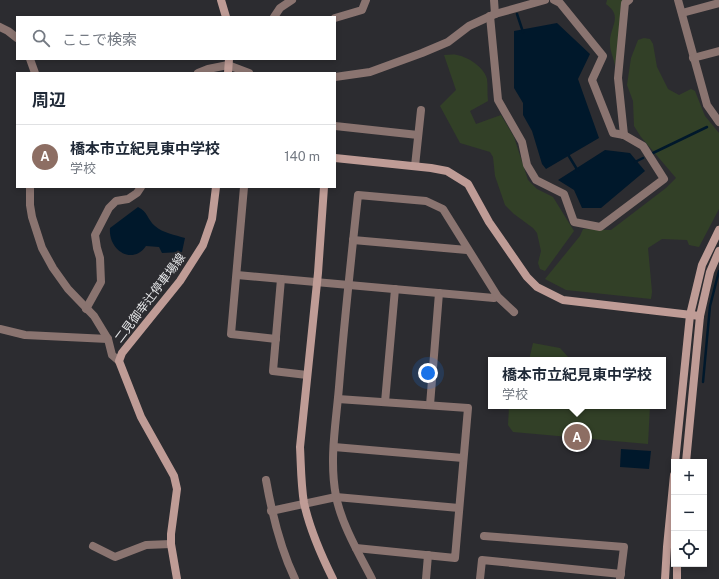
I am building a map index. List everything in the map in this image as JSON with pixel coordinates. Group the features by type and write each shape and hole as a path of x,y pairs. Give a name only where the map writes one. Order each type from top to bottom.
{"street":[{"path":"221,0 226,16"},
{"path":"275,16 280,8 292,0"},
{"path":"336,18 362,10 366,0"},
{"path":"494,0 492,15 498,100 522,142 528,165 536,180 564,194 574,222 600,227 664,179 643,146 624,135 613,132 592,80 603,56 558,1"},
{"path":"336,77 370,72 422,54 448,42 469,26 492,15 537,1 545,0"},
{"path":"624,135 618,78 626,3 629,0"},
{"path":"678,0 707,105 719,122"},
{"path":"682,13 719,3"},
{"path":"0,27 16,37"},
{"path":"693,58 719,51"},
{"path":"30,60 35,72"},
{"path":"200,72 208,69 228,66 246,72"},
{"path":"415,166 421,110"},
{"path":"336,126 418,135"},
{"path":"336,158 415,166 447,171 468,184 489,222 528,277 537,287 563,300 700,316"},
{"path":"30,188 32,217 42,248 53,268 68,289 94,316 108,339 112,355 119,361"},
{"path":"86,308 101,282 100,258 95,235 109,208 116,201 128,199 137,194 141,188"},
{"name":"二見御幸辻停車場線","path":"178,579 171,544 171,534 178,489 174,476 141,417 119,361 122,353 193,264 203,245 212,219 216,188"},
{"path":"244,188 232,334 276,339"},
{"path":"324,188 317,282 300,447 304,504 314,538 333,579"},
{"path":"372,579 356,548 336,497 333,472 348,285 358,195 426,201 443,209 467,250 498,297 514,312"},
{"path":"675,459 690,315 702,264 719,230"},
{"path":"353,240 467,250"},
{"path":"686,459 700,316 710,272 719,251"},
{"path":"237,275 494,298"},
{"path":"281,279 273,371 307,375"},
{"path":"384,402 395,289"},
{"path":"430,405 439,293"},
{"path":"0,329 25,335 108,339"},
{"path":"338,399 468,408 455,558 356,548"},
{"path":"334,447 463,458"},
{"path":"266,480 272,511 286,560 295,579"},
{"path":"665,579 672,495"},
{"path":"272,511 336,497 459,508"},
{"path":"480,579 482,560 621,576 624,547 484,536"},
{"path":"93,546 115,557 146,545 171,544"},
{"path":"426,579 428,555"},
{"path":"677,579 678,567"}],"green space":[{"path":"607,0 625,0 615,66 610,38 615,18 614,13 606,4"},
{"path":"644,38 650,39 653,44 657,67 668,89 679,95 691,89 695,91 705,116 719,133 719,209 699,247 689,245 687,240 662,239 648,248 652,292 651,299 566,290 545,279 580,236 583,229 611,230 666,188 676,178 641,137 634,126 633,101 627,85 631,58 638,40"},
{"path":"444,55 461,56 475,63 483,70 487,79 488,101 470,111 476,124 501,115 514,137 528,180 537,189 553,197 574,231 545,271 540,269 538,263 541,251 537,233 505,205 495,176 493,157 490,152 460,143 440,106 456,90"},
{"path":"533,343 560,348 568,357 530,357"},
{"path":"509,409 650,409 648,444 513,432 508,425"}],"water":[{"path":"557,23 590,54 578,79 599,138 546,169 542,164 532,131 523,115 523,103 514,88 514,31"},
{"path":"605,150 630,153 645,171 601,208 582,208 574,190 558,180"},
{"path":"138,207 144,211 152,223 158,228 169,234 185,238 182,252 162,253 159,247 146,246 134,255 128,255 117,249 110,236 110,228"},
{"path":"621,449 651,451 649,469 620,467"}],"waterway":[{"path":"517,14 523,32"},
{"path":"653,153 707,127"},
{"path":"567,153 578,171"},
{"path":"635,162 643,158"},
{"path":"703,382 710,306 719,271"}],"place":[{"name":"橋本市立紀見東中学校","path":"577,437"}]}
